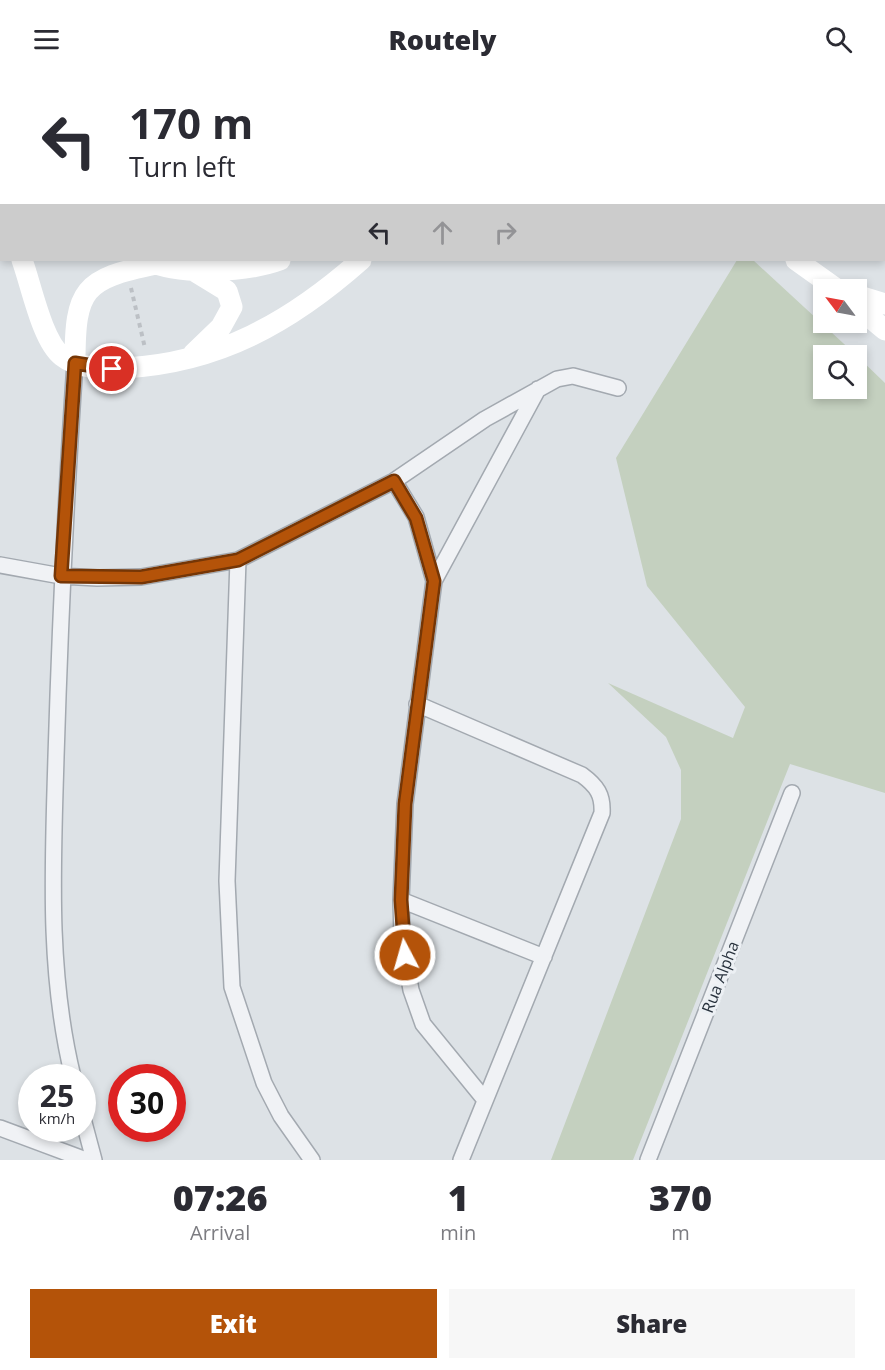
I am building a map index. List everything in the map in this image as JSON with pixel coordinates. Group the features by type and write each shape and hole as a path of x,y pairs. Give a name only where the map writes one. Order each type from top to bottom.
{"main road":[{"path":"22,261 51,342 63,358 75,363 112,369 149,367 238,343 292,314 323,294 360,261"},
{"path":"75,363 76,322 81,299 95,283 152,262 191,269 241,269 276,261"},
{"path":"323,294 349,261"},
{"path":"797,261 824,279"},
{"path":"188,358 221,327 232,307 227,291 191,269"},
{"path":"867,298 885,304"},
{"path":"867,315 885,330"}],"street":[{"path":"70,1064 58,1003 53,934 61,576 75,363"},
{"path":"0,565 61,576 141,577 238,560 394,481 485,419 566,375 618,388"},
{"path":"485,1100 423,1024 411,990 402,938 401,900 405,804 434,581 538,389"},
{"path":"394,481 416,518 434,581"},
{"path":"238,560 227,881 232,987 264,1083 280,1116 312,1160"},
{"path":"417,704 566,767 594,784 603,803 602,813 461,1160"},
{"name":"Rua Alpha","path":"648,1160 792,794"},
{"path":"401,900 544,957"},
{"path":"0,1128 86,1160"},
{"path":"89,1142 94,1160"}],"path":[{"path":"126,270 149,367"}],"green space":[{"path":"736,261 754,261 813,315 813,333 832,333 845,345 813,345 813,399 867,399 867,366 885,383 885,793 790,764 633,1160 551,1160 681,819 681,770 666,737 608,683 733,738 745,707 647,586 616,458"}],"route":[{"path":"112,369 75,363 61,576 141,577 238,560 394,481 411,505 423,538 434,581 405,804 401,900 405,955"}]}
